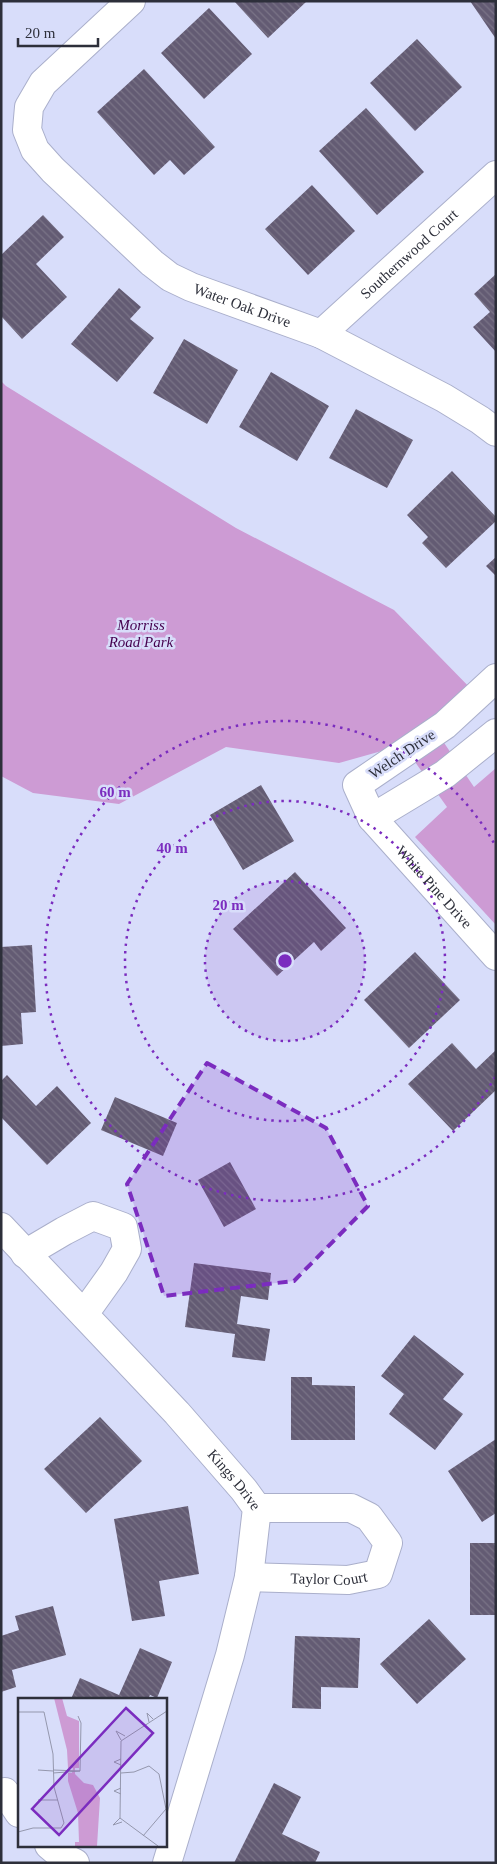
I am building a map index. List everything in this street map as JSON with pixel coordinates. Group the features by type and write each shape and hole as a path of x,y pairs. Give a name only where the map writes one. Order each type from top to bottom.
{"street":[{"name":"Water Oak Drive","path":"130,1 42,83 29,107 27,130 35,150 53,170 152,263 170,277 191,287 321,334 444,398 496,432"},
{"name":"Southernwood Court","path":"321,334 496,175"},
{"name":"Welch Drive","path":"372,818 357,785 445,725 496,678"},
{"path":"372,818 445,774 496,733"},
{"name":"White Pine Drive","path":"372,818 496,956"},
{"path":"25,1254 93,1216 123,1227 127,1249 114,1272 84,1314"},
{"name":"Kings Drive","path":"1,1227 177,1413 244,1490 257,1508 248,1577 230,1655 167,1863"},
{"name":"Taylor Court","path":"248,1577 348,1580 378,1574 388,1543 369,1517 351,1508 257,1508"},
{"path":"50,1846 63,1857 75,1863"}],"highlighted area":[{"path":"207,1063 326,1128 368,1206 294,1281 164,1296 127,1184"}],"green space":[{"name":"Morriss Road Park","path":"1,381 6,386 236,528 394,610 477,695 436,731 474,787 496,768 496,925 415,837 447,807 403,745 339,763 226,747 119,804 33,793 1,776"}],"building":[{"path":"234,1 307,1 268,38"},
{"path":"470,1 496,1 496,39"},
{"path":"209,8 252,54 204,99 161,53"},
{"path":"417,39 462,87 415,131 370,83"},
{"path":"144,69 215,147 184,175 170,160 154,175 97,112"},
{"path":"366,108 424,172 377,215 319,151"},
{"path":"312,185 355,231 308,275 265,229"},
{"path":"43,215 64,237 36,264 67,297 22,339 1,316 1,255"},
{"path":"496,274 496,352 473,327 490,312 474,294"},
{"path":"119,288 141,307 130,319 154,338 117,382 71,344"},
{"path":"184,339 238,370 207,424 153,393"},
{"path":"271,372 329,406 297,461 239,427"},
{"path":"356,409 413,440 387,488 329,458"},
{"path":"452,471 496,517 496,521 446,568 422,543 428,537 407,515"},
{"path":"496,557 496,576 486,566"},
{"path":"261,785 294,841 243,870 210,815"},
{"path":"295,872 346,928 321,951 314,942 277,976 233,929"},
{"path":"32,945 36,1012 21,1013 23,1044 1,1046 1,947"},
{"path":"415,952 460,1000 409,1048 364,1000"},
{"path":"452,1043 476,1069 496,1050 496,1090 453,1131 408,1084"},
{"path":"7,1075 36,1106 57,1086 91,1123 47,1165 1,1117 1,1081"},
{"path":"115,1097 177,1123 163,1156 101,1130"},
{"path":"230,1162 256,1209 224,1227 198,1180"},
{"path":"194,1263 271,1273 268,1300 241,1296 237,1324 270,1329 265,1361 232,1357 235,1334 185,1327"},
{"path":"414,1335 464,1374 443,1399 463,1414 435,1450 389,1414 404,1394 381,1376"},
{"path":"291,1377 312,1377 312,1385 355,1386 355,1440 291,1440"},
{"path":"100,1417 142,1461 86,1513 44,1469"},
{"path":"496,1439 496,1513 482,1522 448,1471"},
{"path":"188,1506 199,1574 159,1581 165,1616 132,1621 114,1519"},
{"path":"470,1543 496,1543 496,1615 470,1615"},
{"path":"53,1606 66,1655 12,1670 16,1687 1,1692 1,1636 19,1630 15,1616"},
{"path":"429,1619 466,1659 417,1704 380,1664"},
{"path":"295,1636 360,1638 358,1688 321,1687 321,1709 292,1708"},
{"path":"140,1648 172,1662 157,1698 150,1695 148,1698 71,1698 80,1678 119,1695"},
{"path":"274,1783 301,1797 282,1834 320,1852 315,1863 234,1863"}]}
